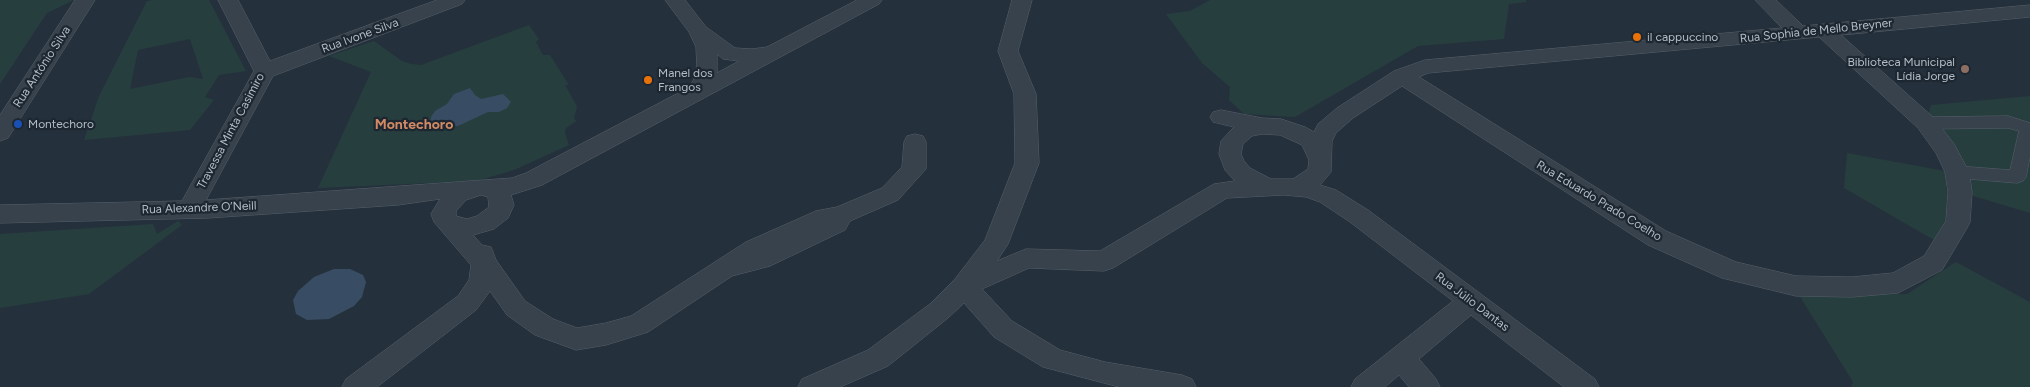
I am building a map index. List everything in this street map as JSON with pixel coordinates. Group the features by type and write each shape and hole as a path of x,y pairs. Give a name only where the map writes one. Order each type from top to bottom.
{"street":[{"name":"Rua António Silva","path":"0,133 85,0"},
{"name":"Travessa Minta Casimiro","path":"190,208 265,71 228,0"},
{"name":"Rua Ivone Silva","path":"265,71 455,0"},
{"path":"675,0 699,31 706,47 708,69 703,84 692,96"},
{"path":"699,31 730,54 752,56 777,50 872,0"},
{"path":"1022,0 1008,51 1025,94 1027,163 996,244 964,286 1003,329 1053,359 1105,373 1182,387"},
{"path":"1765,0 1799,33"},
{"name":"Rua Sophia de Mello Breyner","path":"812,387 878,358 939,312 964,286 1026,259 1104,261 1222,190 1279,187 1311,180 1318,172 1322,141 1326,129 1345,113 1402,76 1425,67 2030,10"},
{"name":"Rua Eduardo Prado Coelho","path":"1402,76 1657,238 1731,271 1796,286 1852,287 1898,283 1933,263 1958,222 1960,192 1957,172 1946,150 1926,123 1824,30"},
{"name":"Rua Alexandre O’Neill","path":"0,214 208,209 398,196 428,190 513,186 534,179 777,50"},
{"name":"Rua Sophia de Mello Breyner","path":"1231,148 1245,130 1272,126 1302,127 1322,124 1345,113"},
{"path":"1926,123 2008,122 2029,129 2017,177 1957,172"},
{"path":"1272,126 1298,132 1310,140 1317,149 1320,158"},
{"path":"445,218 484,263 516,308 544,327 576,338 598,336 639,324 731,267 761,259 836,224 840,215 890,194 914,169 915,142"},
{"path":"1231,148 1233,164 1242,174 1255,182 1279,187"},
{"path":"1222,190 1231,148"},
{"name":"Rua Júlio Dantas","path":"1320,158 1329,184 1359,216"},
{"name":"Rua Júlio Dantas","path":"1279,187 1307,190 1328,196 1359,216 1585,387"},
{"path":"356,387 467,304 482,282 484,263 480,247 480,234 499,212 503,201 499,192 482,188 450,200 445,218"},
{"name":"Rua Alexandre O’Neill","path":"398,196 416,199 445,218"},
{"path":"445,218 455,227 467,228 477,226 494,217"},
{"path":"467,304 508,297"},
{"path":"1365,387 1471,302"},
{"path":"1401,358 1426,387"}],"green space":[{"path":"0,0 74,0 47,13 0,84"},
{"path":"209,0 246,71 219,75 205,97 214,100 190,130 84,140 99,96 147,1","holes":["190,39 203,79 189,77 130,89 138,50"]},
{"path":"1210,0 1526,0 1526,2 1509,4 1504,39 1418,46 1295,117 1244,114 1229,100 1230,87 1202,63 1166,14 1190,11"},
{"path":"529,25 539,39 536,42 543,55 550,55 569,85 565,85 577,106 574,119 577,121 566,128 565,133 569,145 514,170 477,181 318,188 371,72 329,56 374,41 402,61 421,65"},
{"path":"2030,96 2030,213 1960,192 1926,123 1931,105"},
{"path":"1847,153 1945,171 1946,220 1934,240 1844,188"},
{"path":"178,221 182,225 89,294 0,308 0,234 153,224 157,234"},
{"path":"1956,262 2030,302 2030,387 1851,387 1853,382 1799,295 1907,294"}],"water":[{"path":"470,88 481,99 503,94 511,102 507,108 499,112 488,112 458,126 430,126 431,117 435,111 447,104 454,94"},
{"path":"334,269 350,269 363,275 366,282 362,297 354,306 329,319 307,320 296,314 293,300 298,291 314,277"}],"place":[{"name":"il cappuccino","path":"1637,37"},
{"name":"Biblioteca Municipal Lídia Jorge","path":"1965,69"},
{"name":"Manel dos Frangos","path":"648,80"},
{"name":"Montechoro","path":"18,124"}],"district":[{"name":"Montechoro","path":"414,125"}]}
